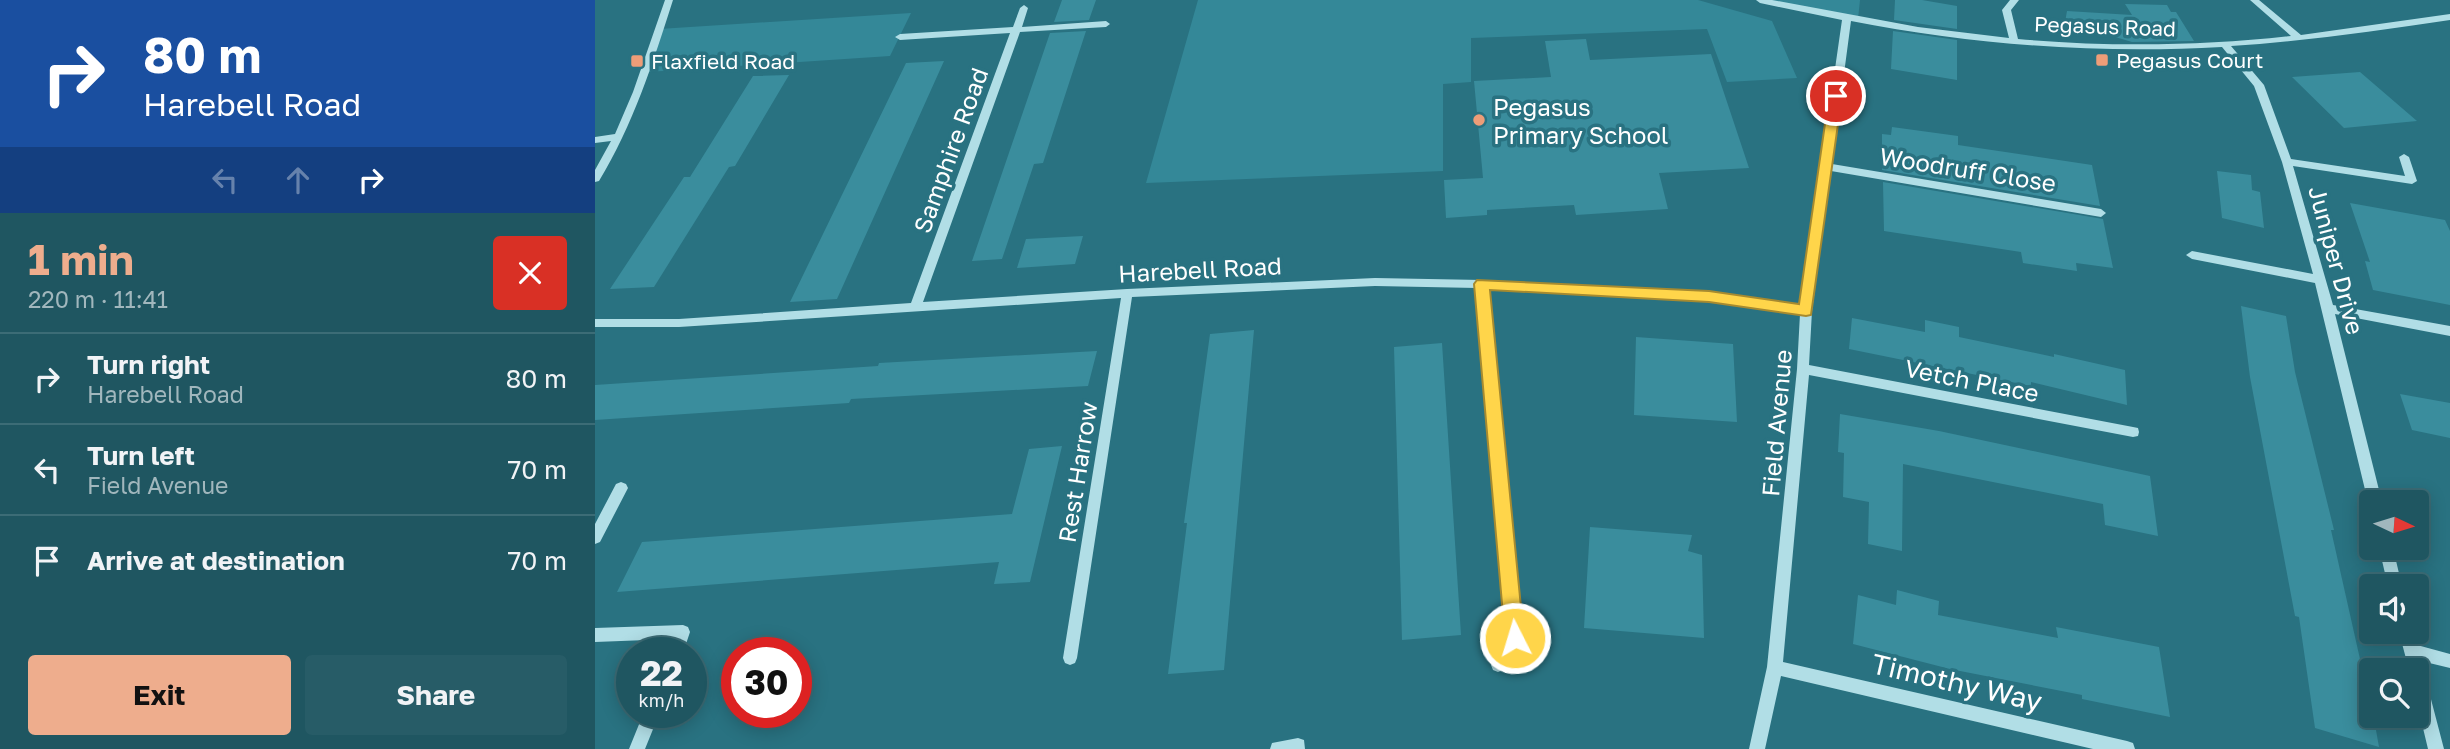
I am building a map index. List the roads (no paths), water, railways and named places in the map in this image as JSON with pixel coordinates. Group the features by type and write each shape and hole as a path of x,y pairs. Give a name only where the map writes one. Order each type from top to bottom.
{"street":[{"path":"595,179 619,137 647,72 669,0"},
{"name":"Pegasus Road","path":"1760,0 1906,28 2014,40 2109,46 2224,44 2300,39 2450,18"},
{"path":"2014,40 2006,10 2015,0"},
{"path":"2254,0 2300,39"},
{"name":"Samphire Road","path":"915,308 1024,8"},
{"name":"Field Avenue","path":"1758,749 1775,667 1806,311 1847,16"},
{"path":"899,37 1106,24"},
{"name":"Juniper Drive","path":"2224,44 2259,85 2287,162 2328,308 2372,490"},
{"path":"595,140 619,137"},
{"path":"2287,162 2412,181 2404,157"},
{"name":"Woodruff Close","path":"1827,167 2101,213"},
{"path":"2192,255 2320,280"},
{"name":"Harebell Road","path":"595,323 679,323 1128,293 1375,282 1482,284 1709,297 1806,311"},
{"path":"1482,284 1515,638 1498,664"},
{"name":"Rest Harrow","path":"1070,658 1128,293"},
{"path":"2328,308 2450,331"},
{"name":"Vetch Place","path":"1803,369 2133,432"},
{"path":"595,538 621,488"},
{"path":"595,635 683,632 681,637"},
{"path":"2409,644 2413,658"},
{"path":"2411,651 2450,661"},
{"name":"Timothy Way","path":"1775,667 2127,749"},
{"path":"2429,722 2436,749"},
{"path":"637,749 646,728"},
{"path":"1278,749 1298,746 1297,749"}],"place":[{"name":"Pegasus Court","path":"2102,60"},
{"name":"Flaxfield Road","path":"637,61"},
{"name":"Pegasus Primary School","path":"1479,120"}]}
